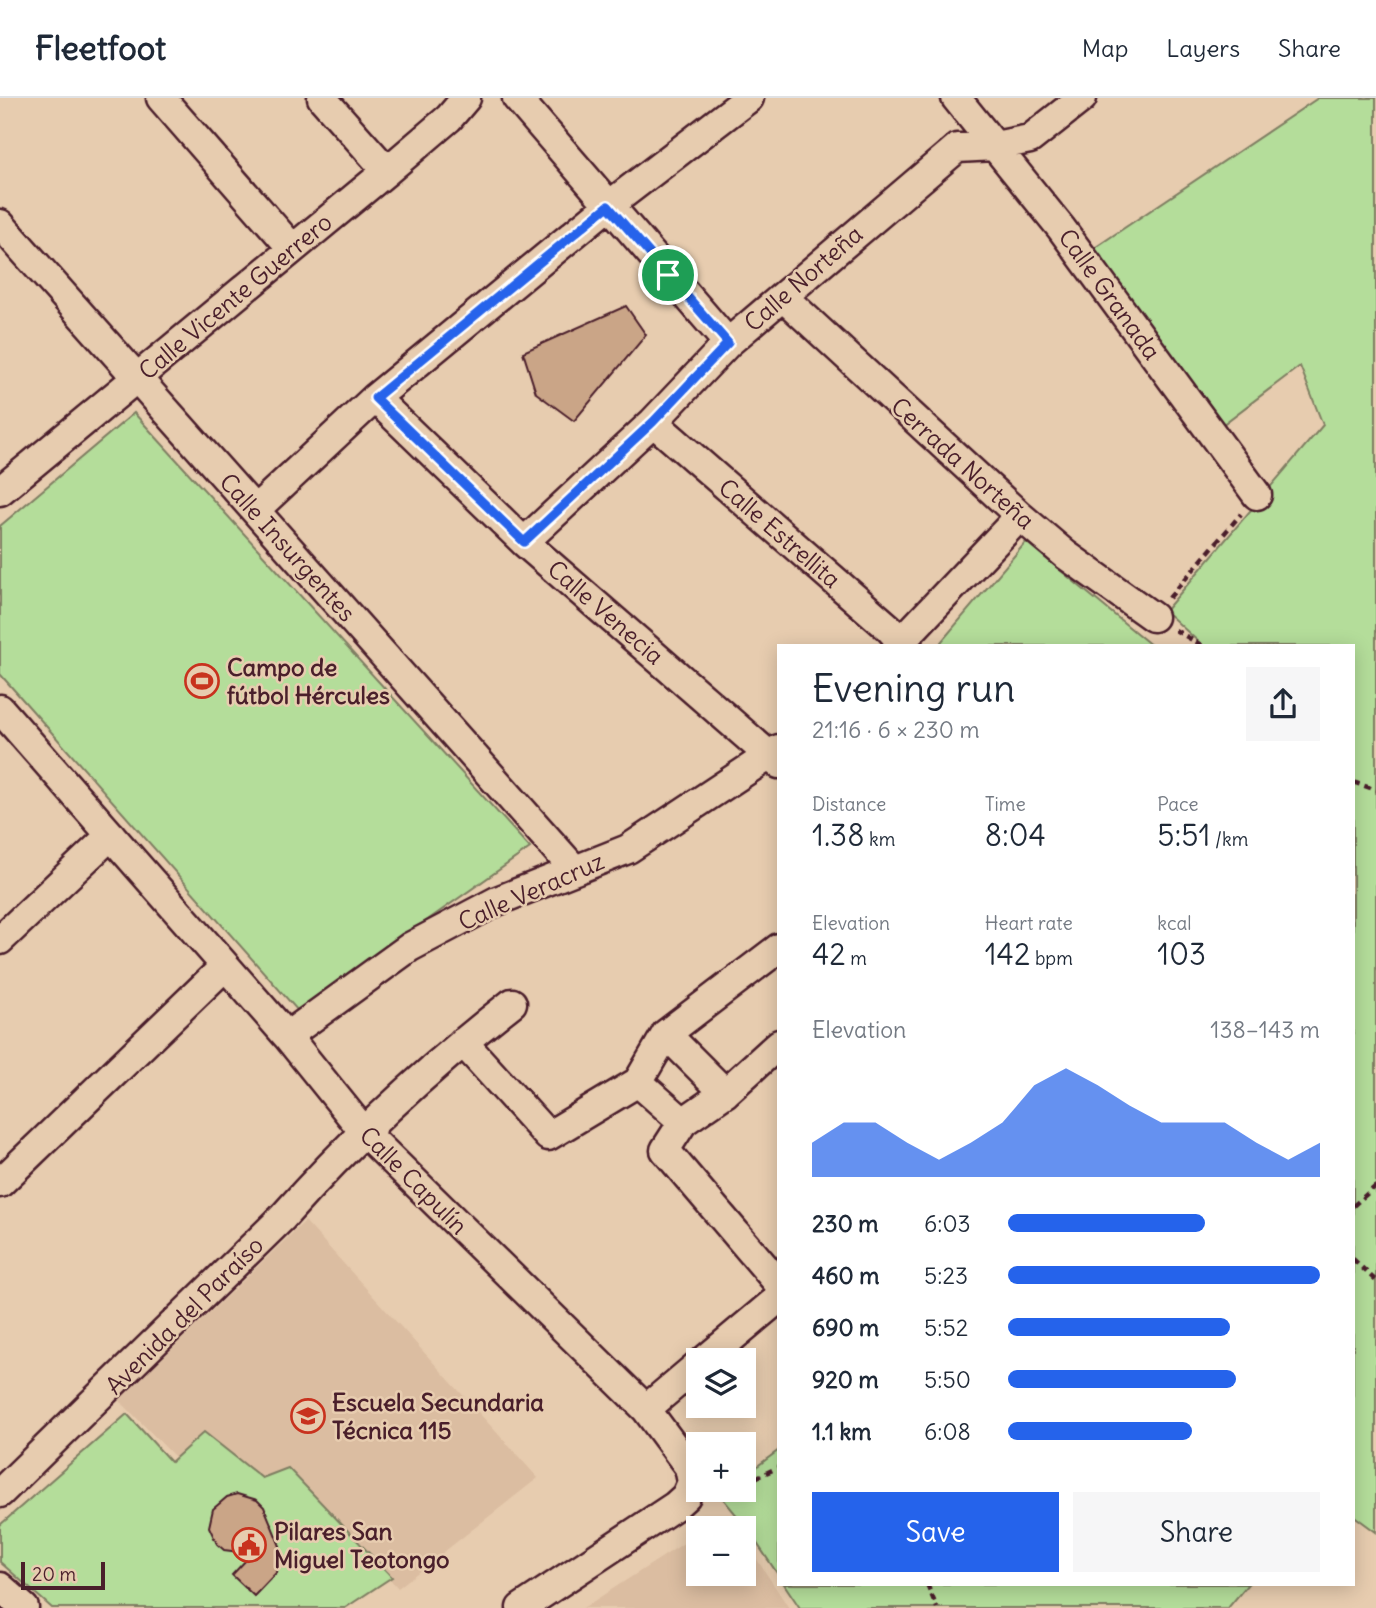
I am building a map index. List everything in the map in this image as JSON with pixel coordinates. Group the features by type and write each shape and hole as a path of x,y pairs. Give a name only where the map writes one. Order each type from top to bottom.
{"street":[{"path":"161,98 292,248"},
{"path":"322,98 387,171"},
{"name":"Calle Vicente Guerrero","path":"0,491 387,171 449,118 466,98"},
{"path":"517,98 728,343"},
{"path":"255,510 375,398 608,206 749,98"},
{"name":"Calle Granada","path":"956,98 1069,238 1257,495"},
{"name":"Calle Norteña","path":"524,542 653,422 728,343 783,298 875,215 957,148 995,146 1030,139 1082,98"},
{"name":"Calle Insurgentes","path":"0,224 575,870"},
{"name":"Cerrada Norteña","path":"783,298 1020,516 1066,555 1153,617"},
{"name":"Calle Venecia","path":"375,398 524,542 776,757"},
{"name":"Calle Estrellita","path":"653,422 901,644"},
{"path":"901,644 1020,516"},
{"name":"Calle Capulín","path":"0,709 223,967 287,1036 365,1133 646,1409 689,1467 692,1482 686,1496 522,1608"},
{"name":"Calle Veracruz","path":"287,1036 410,947 497,901 628,849 776,757"},
{"path":"0,940 111,835"},
{"path":"463,1042 548,1136 638,1082 666,1034 773,962"},
{"path":"0,1183 223,967"},
{"name":"Avenida del Paraíso","path":"0,1493 365,1133 463,1042 512,1003"},
{"path":"666,1034 725,1093"},
{"path":"777,1046 725,1093 683,1122 665,1150 777,1282"},
{"path":"638,1082 683,1122"},
{"path":"719,1348 777,1300"},
{"path":"646,1409 686,1375"},
{"path":"0,1587 24,1608"}],"path":[{"path":"1153,617 1257,495"},
{"path":"1355,783 1376,790"},
{"path":"1355,1204 1376,1186"},
{"path":"1355,1261 1376,1281"},
{"path":"756,1478 777,1468"},
{"path":"928,1586 937,1608"}],"shaded area":[{"name":"Escuela Secundaria Técnica 115","path":"305,1221 538,1478 398,1588 303,1483 280,1494 176,1458 119,1400"},
{"path":"686,1542 686,1586 756,1586 756,1558 789,1608 583,1608"}],"green space":[{"path":"1318,98 1376,98 1376,1532 1355,1516 1355,644 1201,644 1165,611 1323,425 1300,366 1218,428 1090,251"},
{"path":"134,413 530,848 298,1011 0,674 0,526"},
{"path":"1026,542 1150,644 942,644 941,642"},
{"path":"127,1414 171,1462 204,1432 262,1478 288,1468 392,1577 345,1608 52,1608 0,1562 0,1525"},
{"path":"777,1451 777,1573 756,1542 756,1516 737,1516 726,1502 756,1502 756,1467"},
{"path":"785,1586 1246,1586 1228,1608 800,1608"}],"building":[{"path":"626,306 646,335 574,421 536,393 523,352"},
{"name":"Pilares San Miguel Teotongo","path":"237,1494 257,1500 264,1507 280,1546 276,1573 254,1596 232,1575 248,1558 247,1553 224,1550 217,1544 209,1527 213,1509 227,1497"}],"place":[{"name":"Campo de fútbol Hércules","path":"202,681"},
{"name":"Escuela Secundaria Técnica 115","path":"308,1416"},
{"name":"Pilares San Miguel Teotongo","path":"249,1545"}],"route":[{"path":"608,206 668,275 728,343 653,422 524,542 375,398 608,206"}]}
